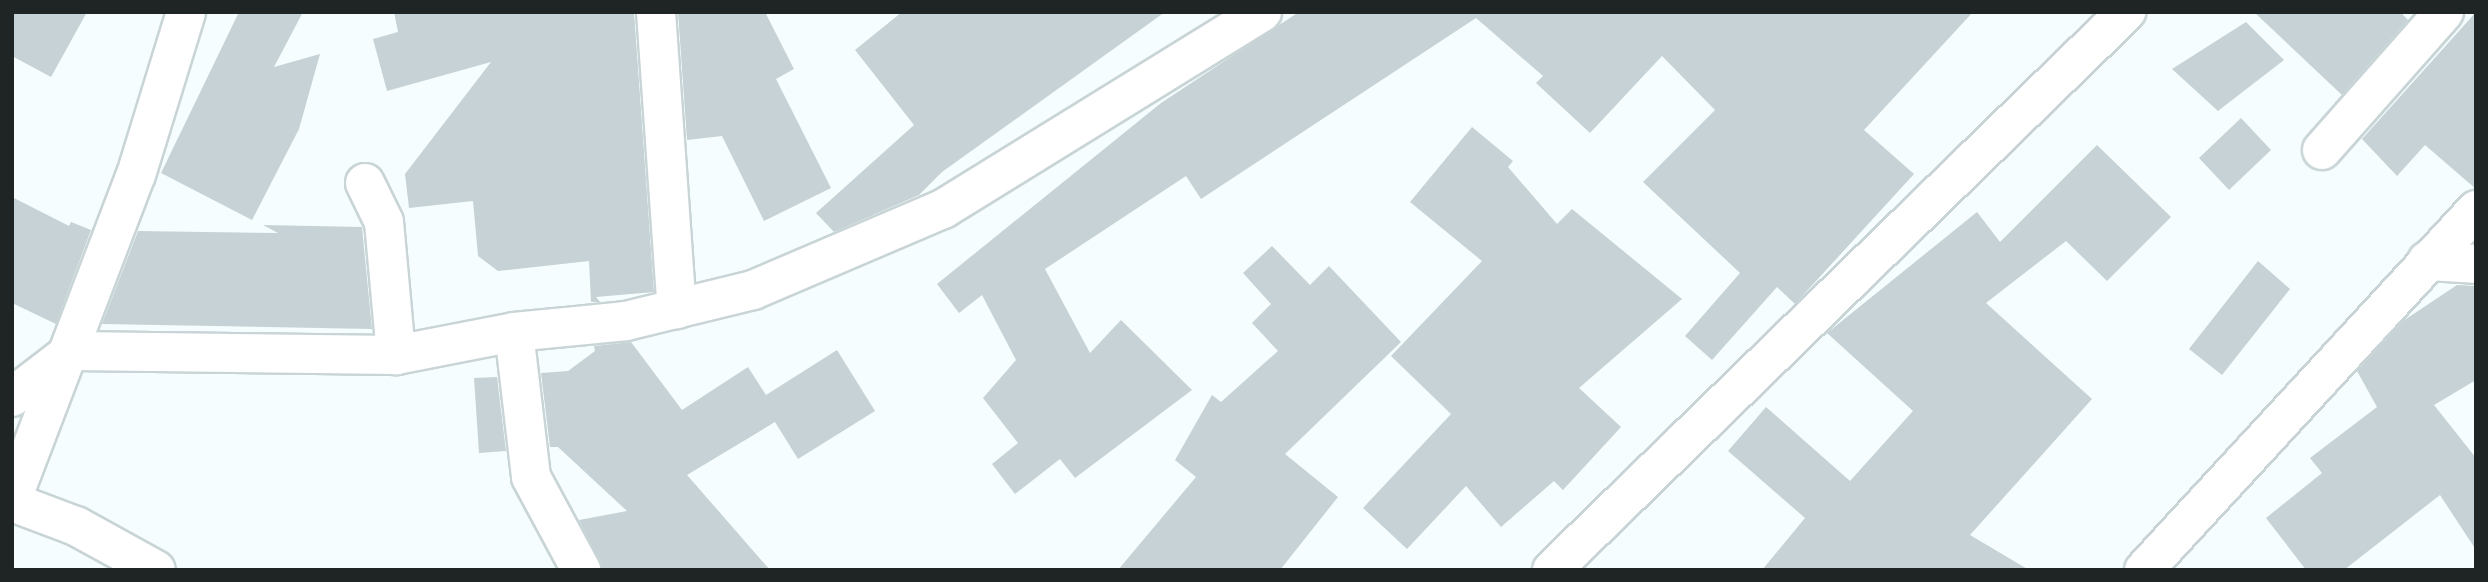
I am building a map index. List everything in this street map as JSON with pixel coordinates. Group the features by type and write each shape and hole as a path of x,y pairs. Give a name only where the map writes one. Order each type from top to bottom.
{"street":[{"path":"156,570 76,526 12,500 72,351 136,175 186,12"},
{"path":"656,12 677,309"},
{"path":"12,397 72,351 397,355 514,332 626,321 753,290 943,209 1262,12"},
{"path":"1552,570 2126,12"},
{"path":"2322,150 2444,12"},
{"path":"365,183 384,222 397,355"},
{"path":"2144,570 2476,210"},
{"path":"2427,261 2476,264"},
{"path":"514,332 531,477 581,570"}],"building":[{"path":"12,12 87,12 51,77 12,56"},
{"path":"239,12 303,12 274,67 320,54 299,129 252,220 161,173"},
{"path":"394,12 634,12 654,292 596,297 600,302 591,302 589,261 498,271 478,256 473,201 409,208 405,174 491,62 387,91 373,39 398,32"},
{"path":"678,12 765,12 794,69 776,79 831,188 764,221 722,136 687,140"},
{"path":"902,12 1165,12 942,172 919,195 834,232 816,213 914,125 855,50"},
{"path":"1299,12 1973,12 1864,130 1914,174 1795,304 1777,287 1712,360 1685,336 1740,273 1643,182 1715,110 1662,56 1590,133 1536,83 1543,76 1476,18 1201,199 1186,176 1045,269 1090,353 1121,320 1192,390 1075,478 1060,459 1015,494 992,464 1018,443 983,398 1016,360 982,295 959,313 937,284 1161,103"},
{"path":"2254,12 2400,12 2408,20 2342,95"},
{"path":"2476,12 2476,189 2425,145 2397,176 2362,139"},
{"path":"2246,22 2284,60 2218,111 2172,69"},
{"path":"2241,118 2271,150 2229,190 2199,158"},
{"path":"1472,127 1513,161 1508,167 1557,224 1572,209 1682,299 1579,388 1621,427 1563,490 1554,481 1501,527 1466,486 1407,549 1363,508 1451,414 1391,356 1482,261 1410,202"},
{"path":"2097,145 2171,217 2107,281 2066,241 1986,303 2092,399 1970,535 2029,570 1762,570 1805,518 1728,451 1766,407 1850,481 1913,411 1827,333 1977,212 2000,242"},
{"path":"12,197 69,226 71,222 91,230 56,324 12,303"},
{"path":"263,225 362,227 372,329 102,324 138,231 278,233"},
{"path":"1272,246 1310,285 1329,266 1401,342 1285,454 1338,497 1280,570 1118,570 1196,477 1175,460 1212,395 1221,402 1278,351 1252,323 1271,304 1243,273"},
{"path":"2258,261 2290,289 2222,375 2189,349"},
{"path":"2457,285 2476,286 2476,380 2434,405 2476,458 2476,550 2440,495 2344,570 2306,570 2266,518 2322,473 2310,458 2377,407 2357,371 2403,321"},
{"path":"631,342 682,410 748,367 766,395 837,350 875,411 798,459 775,422 687,475 770,570 603,570 579,520 627,511 558,447 550,447 541,373 568,371 595,351 594,346"},
{"path":"497,377 506,451 479,453 474,378"}]}
